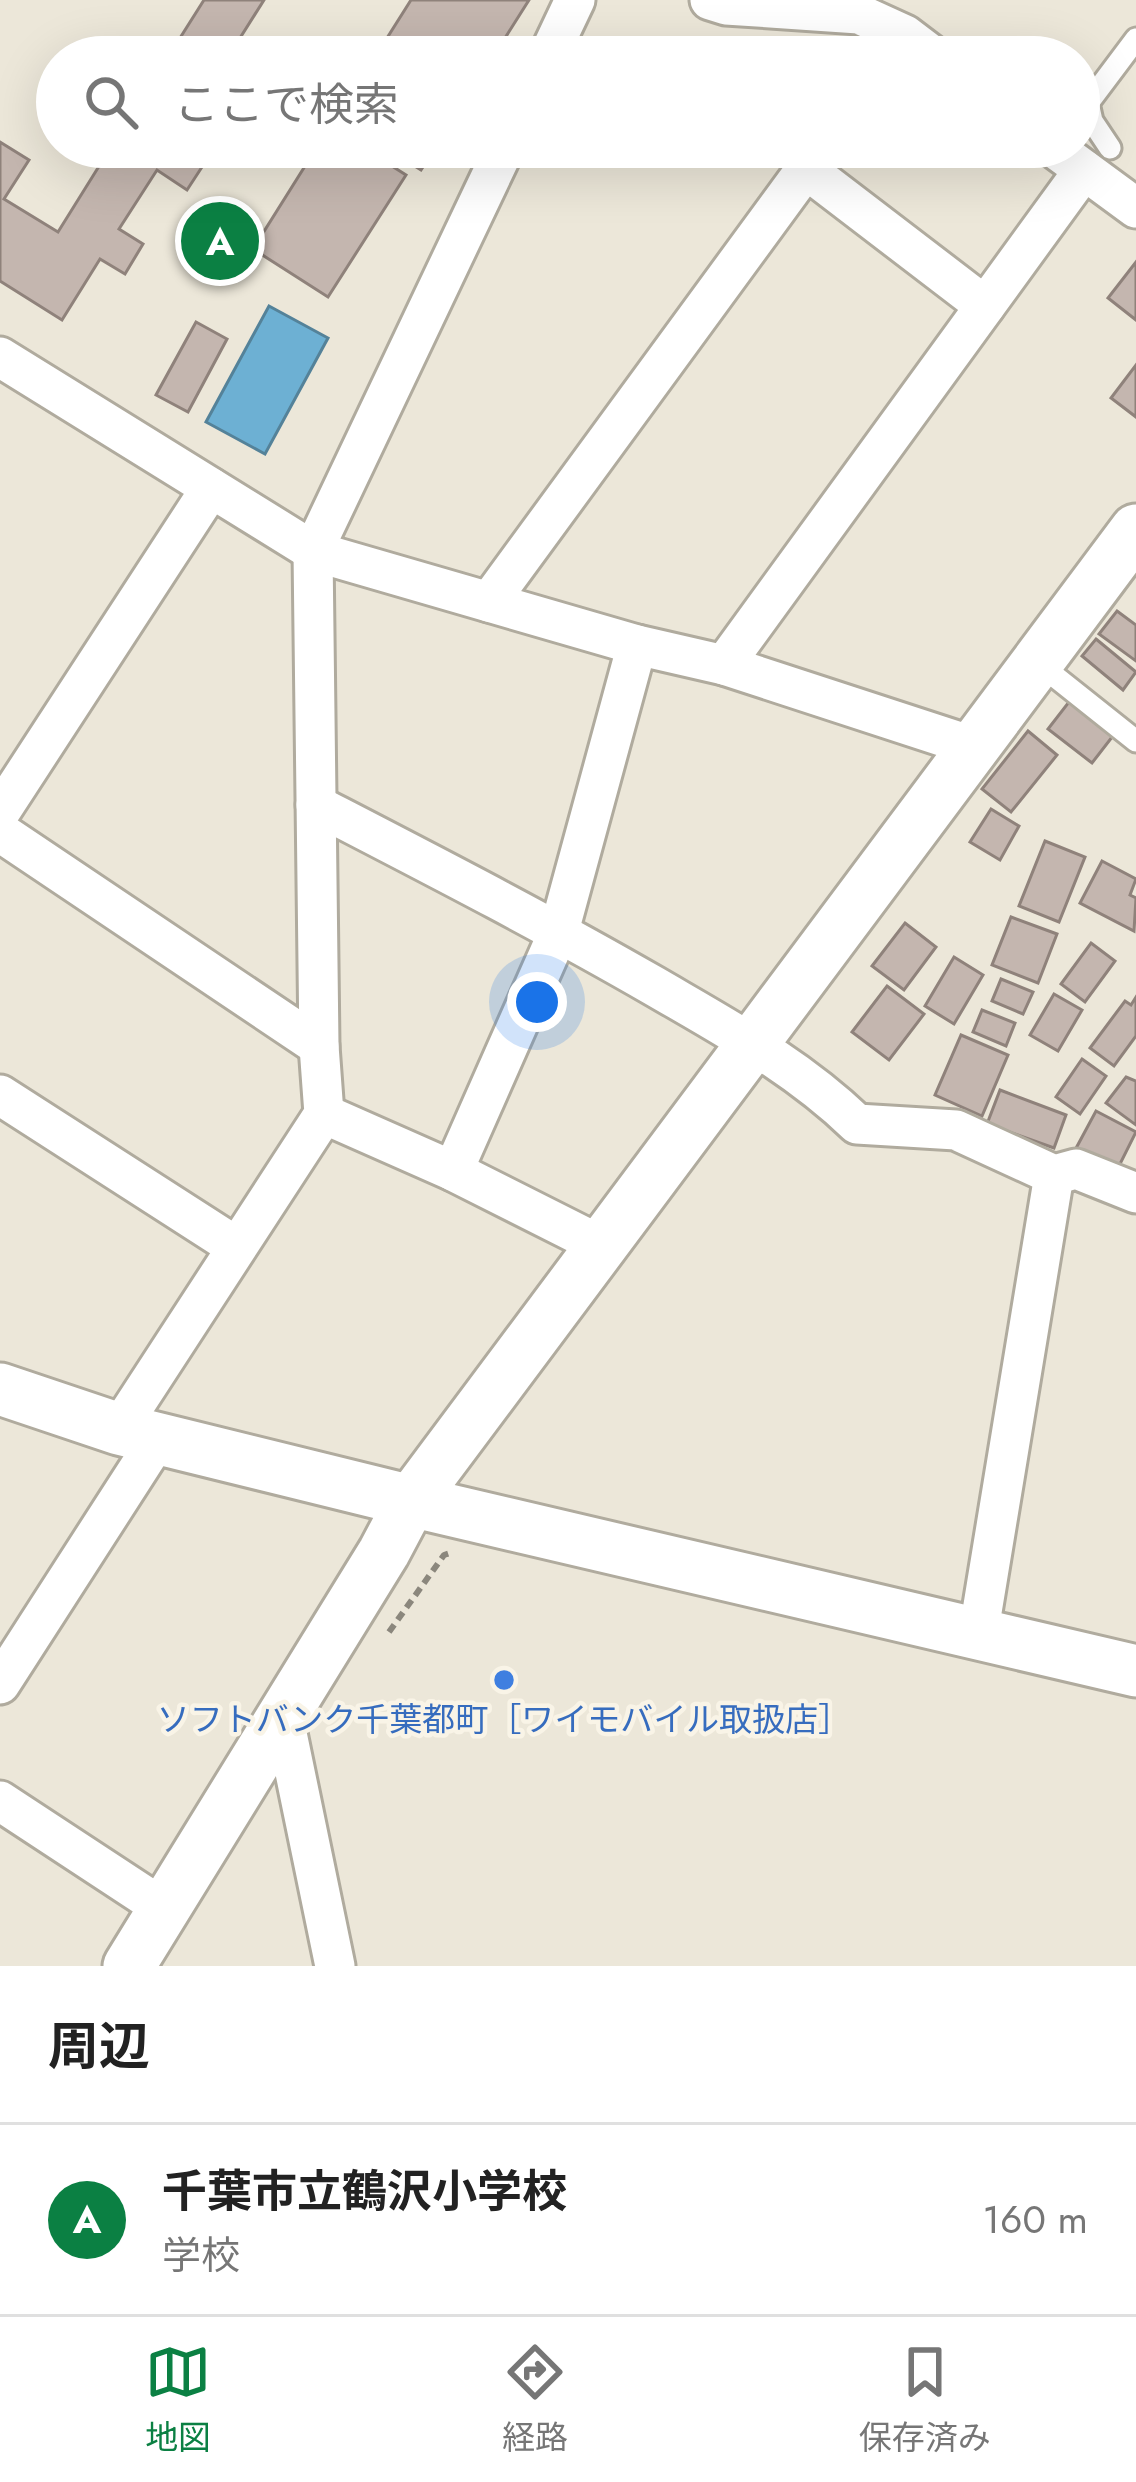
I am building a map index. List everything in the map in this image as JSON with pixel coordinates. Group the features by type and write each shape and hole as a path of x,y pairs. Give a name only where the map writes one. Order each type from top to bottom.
{"street":[{"path":"558,36 575,0"},
{"path":"710,0 859,14 890,36"},
{"path":"0,1684 139,1433 235,1246 325,1114 313,551 495,168"},
{"path":"489,602 807,168"},
{"path":"826,168 985,306"},
{"path":"724,665 985,306 1074,168"},
{"path":"1095,168 1136,208"},
{"path":"0,357 313,551 637,645 724,665 972,746"},
{"path":"0,812 211,488"},
{"path":"129,1966 411,1501 1136,530"},
{"path":"453,1171 559,932 637,645"},
{"path":"316,805 559,932 752,1042 816,1084 857,1124 956,1130 1054,1174 1076,1169 1136,1193"},
{"path":"0,832 320,1046"},
{"path":"0,1095 235,1246"},
{"path":"325,1114 600,1245"},
{"path":"978,1636 1054,1174"},
{"path":"0,1389 139,1433 411,1501 1136,1671"},
{"path":"283,1714 334,1966"},
{"path":"0,1801 166,1910"}],"lane":[{"path":"1100,87 1136,39"},
{"path":"1036,662 1136,741"}],"path":[{"path":"380,1645 444,1555 460,1551"}],"water":[{"path":"269,306 328,338 265,454 206,422"}],"building":[{"path":"204,0 264,0 241,36 181,36"},
{"path":"411,0 529,0 506,36 388,36"},
{"path":"0,142 29,160 4,199 58,232 98,168 201,168 187,190 157,170 119,229 143,244 125,274 100,259 62,320 0,281"},
{"path":"304,168 395,168 406,175 328,297 253,249"},
{"path":"1136,262 1136,320 1108,298"},
{"path":"196,322 227,339 188,412 156,395"},
{"path":"1136,365 1136,417 1111,398"},
{"path":"1117,611 1136,625 1136,661 1099,634"},
{"path":"1096,639 1136,672 1123,690 1082,656"},
{"path":"1072,698 1116,732 1092,763 1048,729"},
{"path":"1028,731 1057,755 1011,812 982,789"},
{"path":"991,809 1019,826 1000,860 970,842"},
{"path":"1045,841 1085,857 1059,922 1019,906"},
{"path":"1102,861 1136,879 1130,895 1136,898 1134,931 1080,903"},
{"path":"1011,917 1057,934 1038,983 992,965"},
{"path":"905,923 936,947 904,990 872,966"},
{"path":"1091,943 1115,961 1085,1002 1061,984"},
{"path":"954,957 983,975 954,1024 925,1006"},
{"path":"1001,979 1033,992 1023,1014 992,1001"},
{"path":"887,986 924,1014 889,1060 852,1032"},
{"path":"1054,994 1082,1010 1058,1051 1030,1035"},
{"path":"1136,997 1136,1036 1114,1066 1090,1048 1125,1001 1131,1005"},
{"path":"982,1010 1015,1023 1006,1046 973,1032"},
{"path":"961,1035 1008,1055 982,1116 935,1095"},
{"path":"1082,1059 1106,1076 1080,1114 1056,1097"},
{"path":"1126,1077 1136,1081 1136,1125 1106,1103"},
{"path":"1000,1090 1066,1115 1054,1148 987,1124"},
{"path":"1096,1111 1136,1132 1115,1174 1074,1152"}],"place":[{"name":"千葉市立鶴沢小学校","path":"220,241"},
{"name":"ソフトバンク千葉都町［ワイモバイル取扱店］","path":"504,1680"}]}
